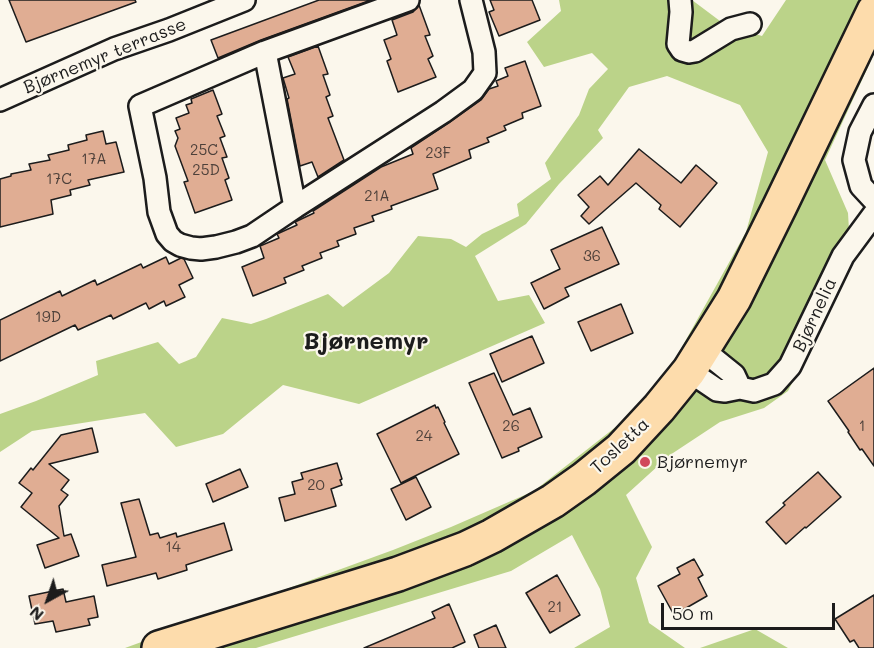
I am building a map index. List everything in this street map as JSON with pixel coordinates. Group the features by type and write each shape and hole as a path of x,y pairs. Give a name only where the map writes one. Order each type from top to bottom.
{"main road":[{"name":"Tosletta","path":"159,648 398,574 447,556 492,536 553,501 621,449 659,408 696,361 734,299 874,11"}],"street":[{"name":"Bjørnemyr terrasse","path":"0,100 114,50 244,0"},
{"path":"408,0 265,52 140,106 155,178 159,212 167,234 173,241 180,245 201,249 236,242 252,236 443,112 478,85 484,73 484,52 471,0"},
{"path":"680,0 678,44 682,50 695,51 731,29 750,24"},
{"path":"265,52 295,207"},
{"path":"874,105 860,132 854,160 861,186 874,200"},
{"name":"Bjørnelia","path":"696,361 734,375 740,388 754,391 774,384 783,376 801,346 843,256 874,214"}],"green space":[{"path":"559,0 692,0 724,24 762,36 786,0 874,0 874,54 825,160 848,213 851,265 788,391 764,408 720,422 670,455 626,495 652,547 636,578 649,623 685,648 574,648 610,627 600,589 572,535 511,571 256,648 125,648 393,550 534,491 617,426 663,381 746,232 768,152 740,105 667,76 629,87 598,130 603,138 559,184 526,224 475,256 498,301 529,295 545,323 359,404 283,385 223,434 176,447 145,413 32,431 0,452 0,414 98,375 96,361 158,342 179,364 196,357 222,318 251,324 328,294 343,307 389,273 418,236 451,239 466,247 482,234 519,216 517,204 551,179 545,163 579,115 589,89 608,69 592,53 544,67 527,42 561,11"},
{"path":"755,629 788,648 700,648"}],"building":[{"path":"9,0 135,0 136,2 26,42"},
{"path":"319,0 371,0 218,58 211,40"},
{"path":"490,0 532,0 540,20 499,36 489,12 494,10"},
{"path":"419,5 430,35 425,36 433,56 428,59 436,77 398,92 387,61 391,59 384,40 397,35 392,20 413,12"},
{"path":"318,46 328,74 323,75 330,95 326,97 333,116 328,118 344,160 318,177 312,162 300,166 287,99 289,98 283,78 295,74 288,57"},
{"path":"525,61 541,106 522,113 523,118 504,126 506,130 487,138 489,142 469,150 471,158 433,174 438,189 391,206 392,209 372,216 374,221 354,228 356,234 337,241 339,246 320,253 322,258 302,266 304,270 284,278 286,283 253,296 242,267 264,258 260,246 279,238 277,234 297,225 295,222 314,213 313,211 381,167 413,154 411,148 481,100 489,89 498,86 496,81 508,76 505,68"},
{"path":"213,90 222,114 217,116 225,136 220,138 227,157 222,158 229,178 225,180 232,200 195,213 184,182 188,181 175,146 178,138 175,131 180,129 176,118 189,113 186,105 192,103 191,99"},
{"path":"103,131 106,144 116,142 124,172 88,180 90,185 70,190 71,195 51,200 53,214 0,227 0,179 31,170 29,164 50,160 48,155 69,150 68,145 87,140 86,135"},
{"path":"639,149 681,183 696,165 717,183 680,227 659,209 661,205 636,183 589,224 581,216 589,207 578,195 600,176 608,185"},
{"path":"602,227 619,264 565,288 569,296 544,309 531,283 560,269 551,250"},
{"path":"166,257 169,264 181,258 184,259 193,278 179,285 185,297 166,306 164,301 149,309 146,303 113,319 111,315 78,330 75,325 0,361 0,320 60,291 62,296 95,280 97,285 141,264 143,268"},
{"path":"621,304 633,333 591,351 578,322"},
{"path":"532,336 544,363 502,382 490,354"},
{"path":"874,368 874,466 862,449 860,450 828,401"},
{"path":"494,373 513,415 530,408 542,437 502,458 469,383"},
{"path":"435,405 436,408 438,407 459,454 401,483 377,434"},
{"path":"92,428 98,452 49,464 69,480 61,490 68,495 59,506 64,536 71,534 79,556 45,568 37,545 59,538 21,507 32,493 19,483 31,468 33,470 61,435"},
{"path":"337,463 342,485 331,489 336,506 285,521 279,498 295,494 292,482 303,479 301,473"},
{"path":"240,469 248,487 213,502 206,484"},
{"path":"818,472 841,497 786,544 766,522 785,505 783,503"},
{"path":"416,477 431,507 406,520 391,489"},
{"path":"139,499 150,535 158,533 160,538 176,533 177,537 224,523 232,550 186,565 187,570 158,579 156,573 107,586 102,565 136,557 121,503"},
{"path":"694,559 703,575 698,578 707,596 674,615 658,586 680,574 677,568"},
{"path":"557,575 580,615 550,633 526,593"},
{"path":"63,589 66,602 94,596 98,617 88,619 90,625 56,632 53,621 35,624 29,596"},
{"path":"874,595 874,648 859,648 854,640 850,642 835,619"},
{"path":"449,604 465,642 452,648 364,648 435,618 432,612"},
{"path":"496,625 506,648 479,648 474,635"}],"place":[{"name":"Bjørnemyr","path":"645,462"}],"district":[{"name":"Bjørnemyr","path":"366,342"}]}
